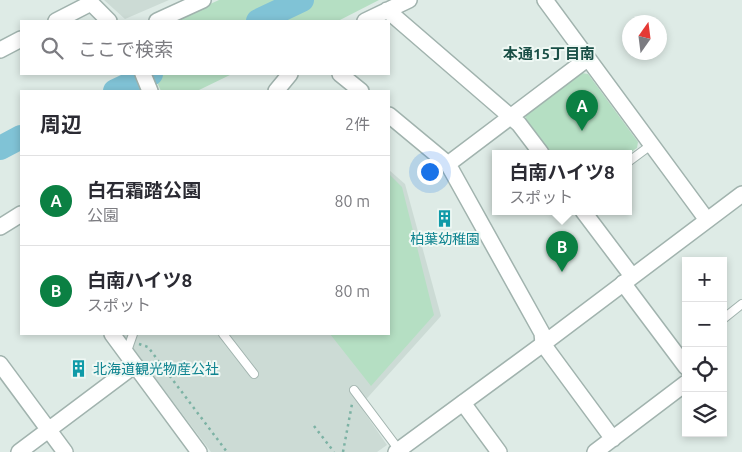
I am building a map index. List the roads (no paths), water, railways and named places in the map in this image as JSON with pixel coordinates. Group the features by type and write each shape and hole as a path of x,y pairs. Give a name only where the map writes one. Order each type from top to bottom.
{"street":[{"path":"159,20 203,0"},
{"path":"367,20 409,0"},
{"path":"545,0 707,220"},
{"path":"58,20 90,2 108,20"},
{"path":"387,10 519,124 539,150"},
{"path":"0,50 20,40"},
{"path":"448,164 587,59"},
{"path":"143,75 150,90"},
{"path":"277,90 289,75"},
{"path":"341,75 360,90"},
{"path":"390,116 448,164 542,332 543,344 613,439"},
{"path":"397,451 742,194"},
{"path":"0,227 20,215"},
{"path":"586,215 682,359"},
{"path":"113,335 131,348 199,452"},
{"path":"18,452 48,430 131,348"},
{"path":"0,364 65,452"},
{"path":"595,452 682,386"},
{"path":"463,403 499,452"}],"lane":[{"path":"632,159 651,145"},
{"path":"727,316 742,304"},
{"path":"223,335 254,374"},
{"path":"354,390 397,451"}],"waterway":[{"path":"260,20 302,0"},
{"path":"117,90 149,75"},
{"path":"0,148 20,138"}],"place":[{"name":"白石霜踏公園","path":"582,131"},
{"name":"柏葉幼稚園","path":"445,219"},
{"name":"白南ハイツ8","path":"562,272"},
{"name":"北海道観光物産公社","path":"79,369"}],"district":[{"name":"本通15丁目南","path":"549,54"}]}
